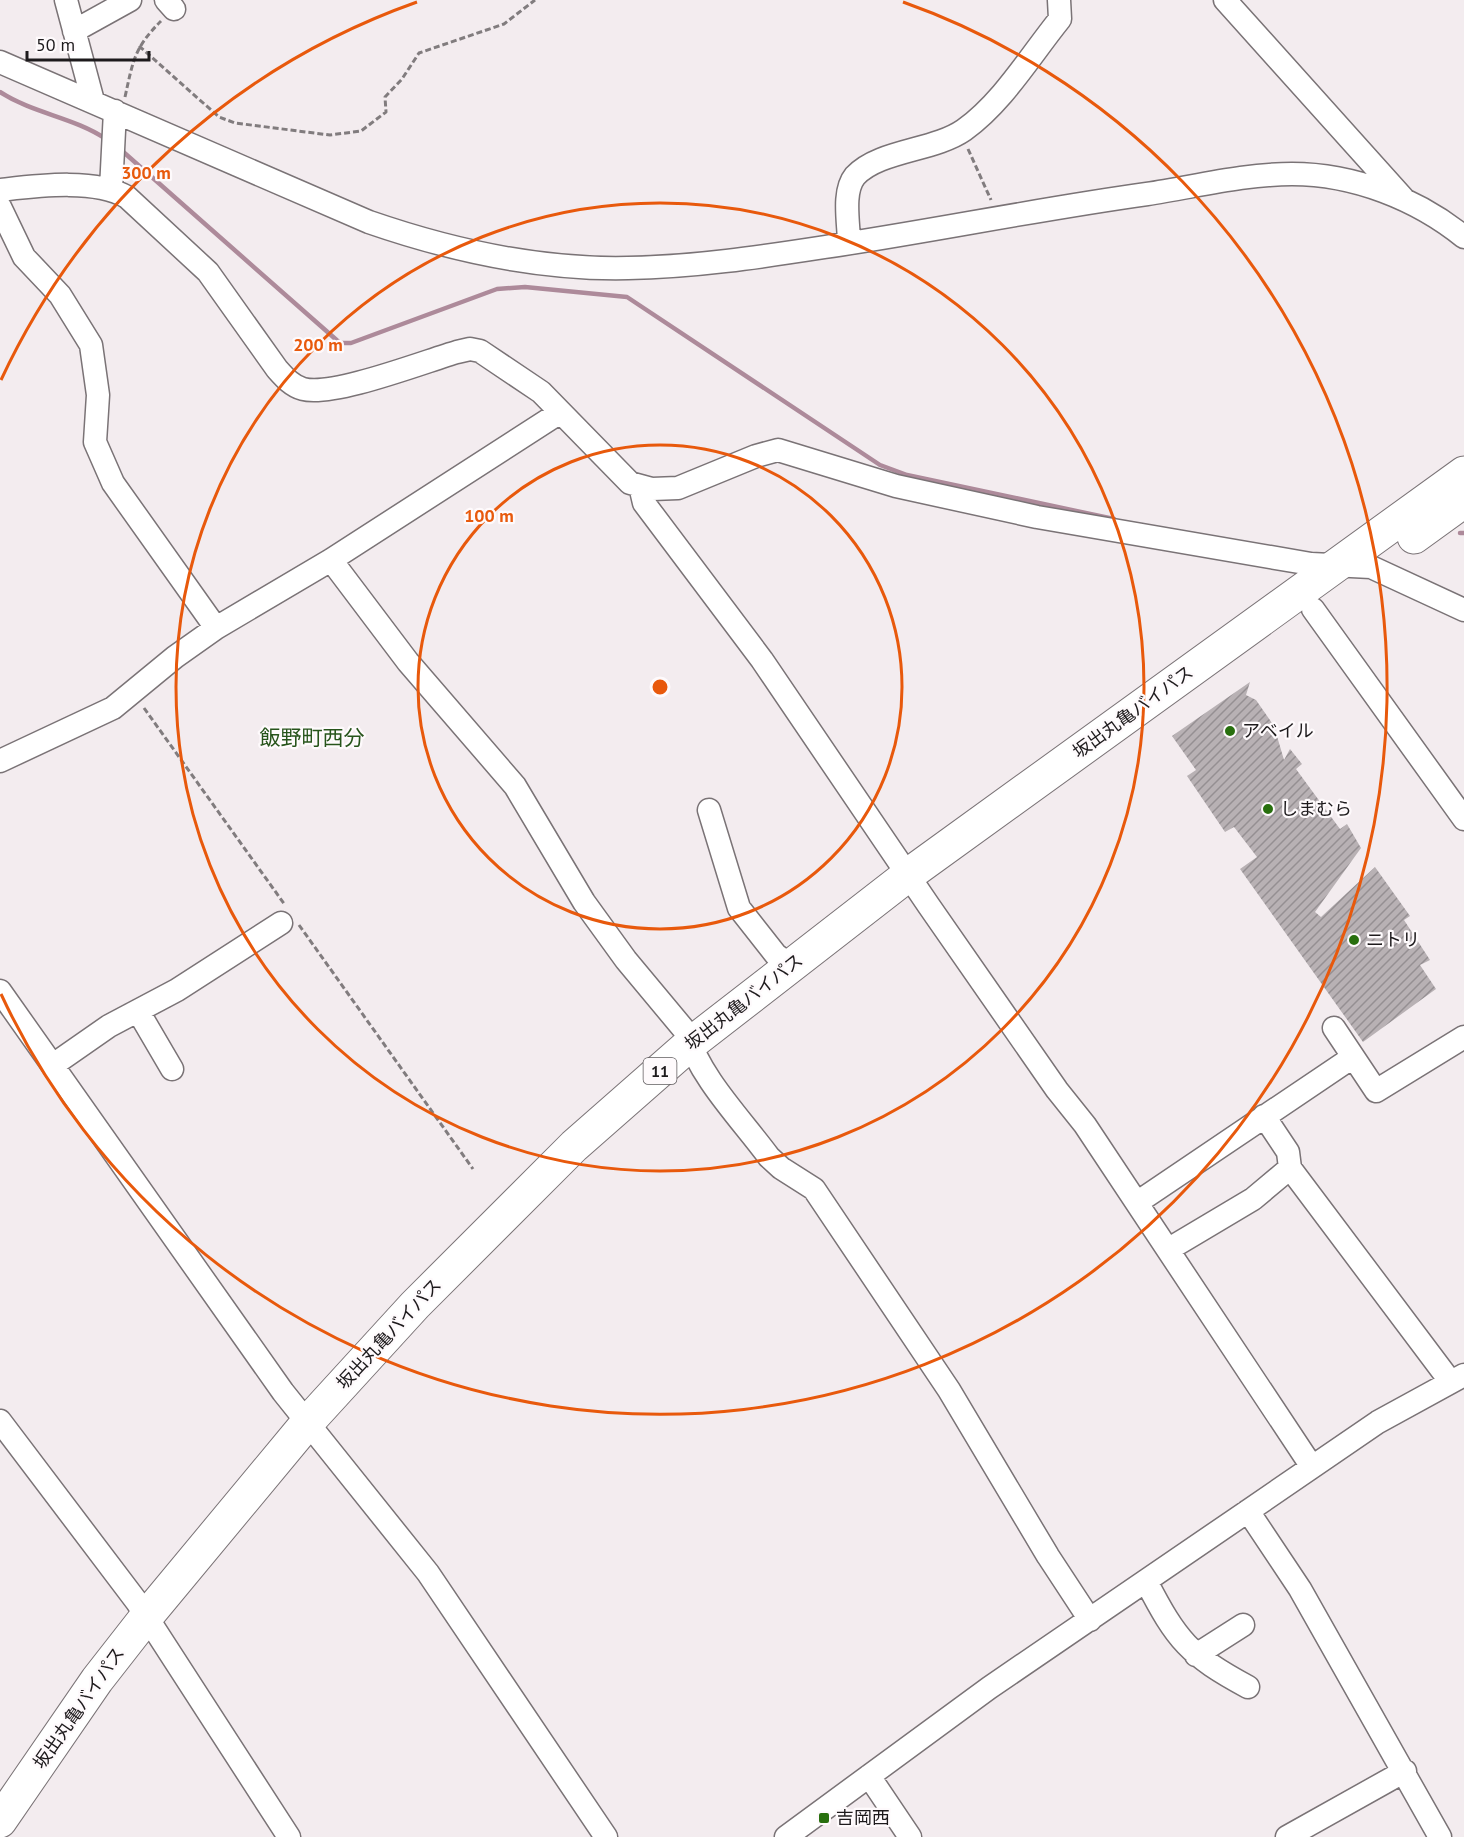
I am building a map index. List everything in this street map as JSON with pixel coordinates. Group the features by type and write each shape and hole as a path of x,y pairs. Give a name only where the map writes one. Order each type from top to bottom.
{"highway":[{"name":"坂出丸亀バイパス","path":"0,1821 97,1680 204,1576 315,1431 534,1213 700,1062 914,883 1336,565 1464,473"},
{"name":"坂出丸亀バイパス","path":"700,1062 790,965 914,883 1313,609 1464,501"},
{"name":"坂出丸亀バイパス","path":"15,1837 154,1626"}],"street":[{"path":"66,0 93,101"},
{"path":"74,31 130,0"},
{"path":"849,243 848,196 853,178 864,169 941,143 960,132 995,102 1060,19 1059,0"},
{"path":"1225,0 1406,201"},
{"path":"0,62 93,101 116,126 282,186 369,222 422,240 499,258 580,267 629,268 741,259 1117,198 1293,174 1358,184 1388,192 1464,237"},
{"path":"111,189 116,126"},
{"path":"0,190 89,185 111,189 139,206 208,272 277,369 296,386 312,390 346,385 470,350 493,358 541,392 620,475 640,486 665,490 678,488 756,456 778,450 896,486 1037,517 1263,557 1371,567 1464,610"},
{"path":"0,207 24,257 60,295 91,345 98,395 95,442 113,483 216,628"},
{"path":"0,761 113,708 216,628 331,560 560,413"},
{"path":"640,486 644,503 762,660 914,883 1138,1202 1312,1467"},
{"path":"331,560 408,662 515,786 584,902 626,960 686,1032 700,1062 769,1157 781,1168 814,1189 949,1390 1048,1556 1090,1620"},
{"path":"1313,609 1464,819"},
{"path":"709,810 739,908 776,955 790,965"},
{"path":"53,1065 109,1026 177,990 287,915"},
{"path":"0,991 283,1392 428,1573 603,1834"},
{"path":"138,1011 172,1069"},
{"path":"1334,1028 1376,1090 1464,1037"},
{"path":"1138,1202 1353,1057"},
{"path":"786,1837 989,1688 1312,1467 1378,1422 1457,1378 1378,1289 1290,1168 1288,1152 1264,1116"},
{"path":"1169,1249 1253,1199 1290,1168"},
{"path":"0,1422 154,1626 289,1837"},
{"path":"1248,1511 1300,1589 1405,1771 1440,1837"},
{"path":"1146,1581 1165,1618 1196,1655 1248,1687"},
{"path":"1196,1655 1243,1625"},
{"path":"1287,1837 1405,1771"},
{"path":"869,1776 910,1837"}],"path":[{"path":"139,46 219,117 235,123 330,135 361,131 386,112 385,98 402,79 419,53 504,24 535,0"},
{"path":"116,126 139,46 170,4"},
{"path":"960,132 1000,218"},
{"path":"130,694 148,712 287,915 473,1169"}],"building":[{"name":"ニトリ","path":"1250,682 1246,695 1256,700 1274,726 1284,760 1290,749 1302,764 1296,769 1340,829 1347,824 1361,848 1315,912 1321,917 1375,867 1410,916 1404,920 1430,960 1420,965 1436,989 1363,1042 1240,869 1257,857 1234,827 1225,832 1187,776 1196,770 1172,736"}],"waterway":[{"path":"0,92 26,106 80,125 106,139"},
{"path":"120,149 340,343 351,343 497,289 525,287 627,297 880,465 907,475 1114,519"}],"place":[{"name":"アベイル","path":"1230,731"},
{"name":"しまむら","path":"1268,809"},
{"name":"ニトリ","path":"1354,940"},
{"name":"吉岡西","path":"824,1818"}],"district":[{"name":"飯野町西分","path":"312,738"}]}
